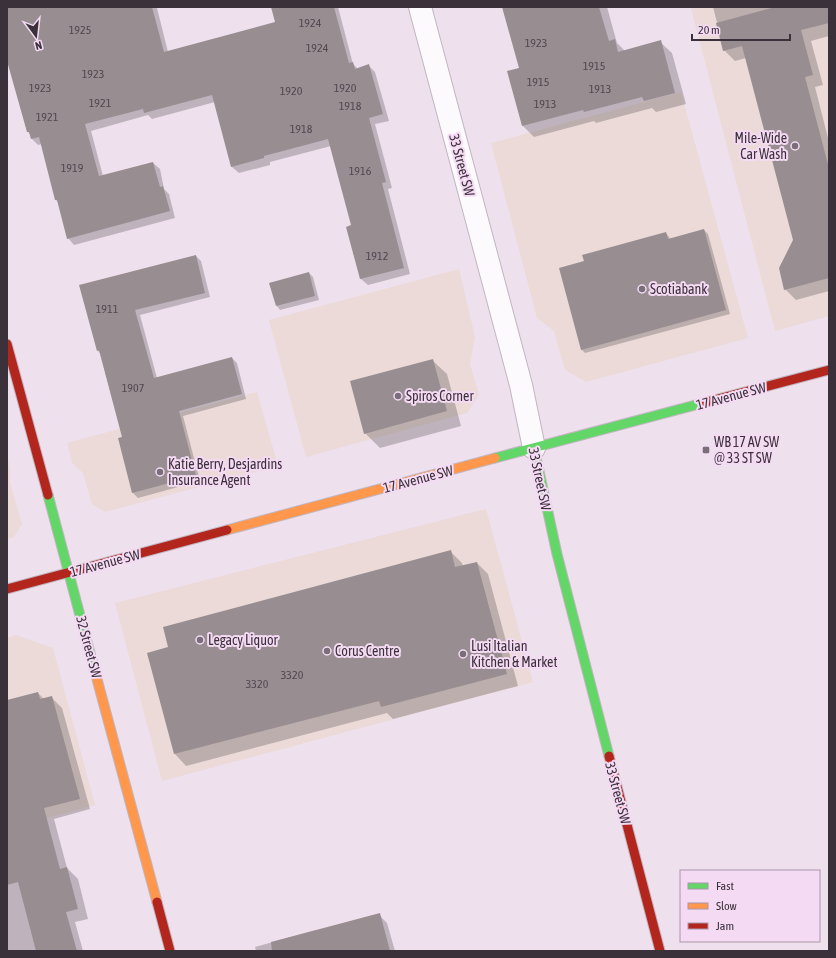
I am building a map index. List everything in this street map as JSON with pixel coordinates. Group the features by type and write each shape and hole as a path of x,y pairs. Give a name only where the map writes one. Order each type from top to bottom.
{"street":[{"name":"33 Street SW","path":"420,7 521,385 557,554 660,951"},
{"name":"32 Street SW","path":"7,344 170,951"},
{"name":"17 Avenue SW","path":"7,589 829,370"}],"shaded area":[{"path":"829,7 829,316 775,331 691,8"},
{"path":"681,92 748,338 586,382 565,370 554,331 537,318 491,143"},
{"path":"459,269 475,337 470,364 479,395 467,413 306,457 269,320"},
{"path":"257,392 278,466 105,512 92,504 83,473 72,463 67,443"},
{"path":"7,460 10,468 10,483 22,524 14,537 7,539"},
{"name":"Corus Centre","path":"486,509 533,682 162,781 115,603"},
{"path":"16,635 53,648 95,805 7,829 7,638"}],"building":[{"path":"7,7 152,7 164,52 275,22 271,7 334,7 349,63 353,62 355,69 369,64 383,114 369,118 386,182 382,183 404,268 360,279 346,227 351,225 328,139 264,156 264,158 231,167 212,95 144,113 143,109 85,124 99,176 153,162 160,187 163,186 170,211 67,239 57,200 55,200 39,137 31,139 29,132 27,132 7,61"},
{"path":"502,7 599,7 609,41 615,39 618,52 661,40 675,93 644,101 642,97 584,112 583,110 522,126 507,71 519,68"},
{"name":"Mile-Wide Car Wash","path":"775,7 829,7 829,23 801,30 813,75 805,77 829,168 829,278 784,290 779,268 793,240 742,46 723,51 716,23"},
{"name":"Scotiabank","path":"704,229 726,310 581,350 559,268 584,261 582,255 666,232 668,239"},
{"path":"196,255 205,293 135,310 154,378 232,357 242,394 179,411 196,476 132,493 118,438 122,437 99,350 97,351 79,285"},
{"path":"309,272 315,296 276,306 269,283"},
{"name":"Spiros Corner","path":"433,359 447,411 364,434 350,381"},
{"name":"Corus Centre","path":"451,550 455,567 477,562 507,674 381,707 379,701 174,754 147,653 168,647 163,627"},
{"path":"38,692 40,699 52,696 80,799 44,808 60,869 67,867 78,909 66,912 77,951 36,951 18,882 7,885 7,700"},
{"path":"380,913 390,951 272,951 271,942"}],"traffic: fast":[{"path":"495,458 703,403"},
{"path":"534,448 557,554 609,756"},
{"path":"48,495 94,668"}],"traffic: slow":[{"path":"227,530 495,458"},
{"path":"94,668 157,902"}],"traffic: jam":[{"path":"7,344 48,495"},
{"path":"703,403 829,370"},
{"path":"7,589 227,530"},
{"path":"609,756 660,951"},
{"path":"157,902 170,951"}],"place":[{"name":"Mile-Wide Car Wash","path":"795,146"},
{"name":"Scotiabank","path":"642,289"},
{"name":"Spiros Corner","path":"398,396"},
{"name":"WB 17 AV SW @ 33 ST SW","path":"706,450"},
{"name":"Katie Berry, Desjardins Insurance Agent","path":"160,472"},
{"name":"Legacy Liquor","path":"200,640"},
{"name":"Corus Centre","path":"327,651"},
{"name":"Lusi Italian Kitchen & Market","path":"463,654"}]}
